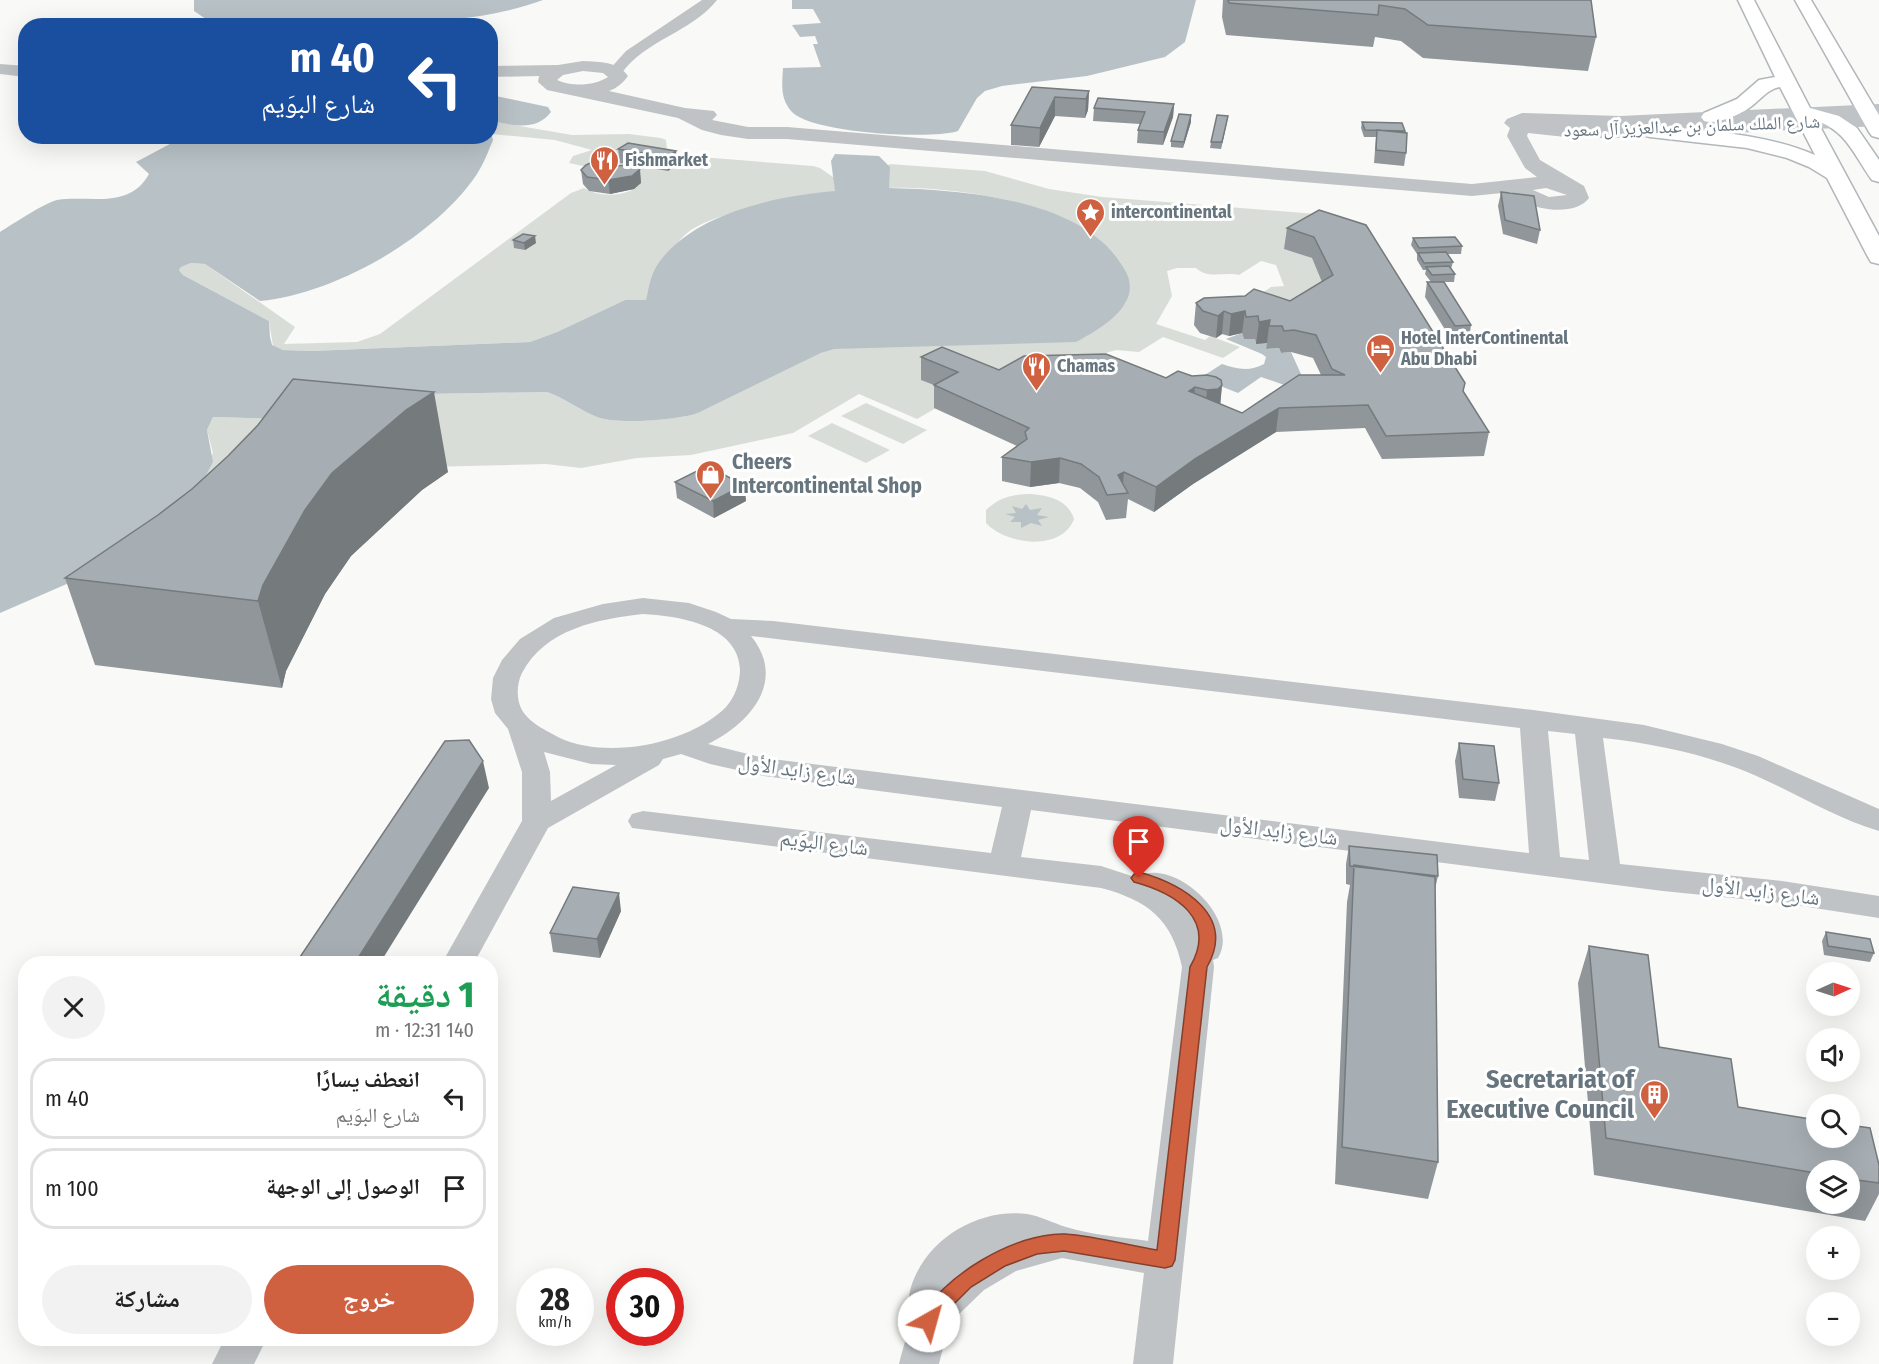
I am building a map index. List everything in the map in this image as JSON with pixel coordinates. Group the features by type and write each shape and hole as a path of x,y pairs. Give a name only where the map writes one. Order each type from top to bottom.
{"main road":[{"path":"1746,0 1879,257"},
{"path":"1803,0 1839,66 1875,119"},
{"path":"1839,66 1873,81"},
{"path":"1711,117 1744,103 1766,84 1786,80"},
{"path":"1806,118 1823,116 1840,122 1846,127 1879,176"},
{"path":"1650,131 1771,147 1808,159 1837,175"}],"street":[{"path":"498,78 554,78 583,66 638,50 682,31 694,21 706,4"},
{"path":"582,90 601,87 615,77 619,64 638,50"},
{"path":"583,66 601,66 615,77 621,90 639,102"},
{"path":"0,69 18,71"},
{"path":"498,73 554,78 564,89 582,90 689,114 702,123 725,129 1472,190 1527,167 1576,191 1578,198 1558,203 1527,167"},
{"path":"0,77 18,78"},
{"name":"شارع الملك سلمان بن عبدالعزيز آل سعود","path":"1527,167 1515,121 1528,119 1620,122 1711,117 1875,119"},
{"name":"شارع الملك سلمان بن عبدالعزيز آل سعود","path":"1527,167 1540,137 1563,130 1650,131 1806,118"},
{"name":"شارع الملك سلمان بن عبدالعزيز آل سعود","path":"1840,122 1875,119"},
{"path":"675,746 642,754 613,757 560,749 539,740 522,728 510,715 504,699 505,683 510,668 521,652 537,639 564,623 596,613 644,606 688,611 728,627 773,629 1644,734 1730,756 1783,776 1879,821"},
{"path":"537,821 603,783 717,727 735,713 747,698 753,681 754,665 749,650 728,627"},
{"path":"1533,719 1545,865"},
{"path":"1588,726 1606,873"},
{"path":"462,956 537,821 536,772 522,728"},
{"name":"شارع زايد الأول","path":"675,746 741,763 1606,873 1771,891 1879,907"},
{"path":"1004,865 1019,798"},
{"name":"شارع البوَيم","path":"643,821 1101,877 1139,889 1170,910 1191,937 1198,967 1153,1364"},
{"path":"919,1364 929,1321 951,1293 986,1266 1011,1254 1036,1246 1064,1242 1165,1260"},
{"path":"232,1364 242,1346"}],"shaded area":[{"path":"194,0 543,0 490,14 462,18 204,18 194,11"},
{"path":"792,0 1196,0 1185,42 1165,57 1087,76 1002,86 985,91 977,98 958,131 923,135 846,130 804,119 792,112 785,102 782,86 783,68 821,67 813,44 818,44 815,36 800,37 792,25 821,23 813,9 792,9"},
{"path":"498,96 548,107 551,112 531,125 498,122"},
{"path":"498,122 572,135 629,134 661,138 666,140 667,150 675,155 813,166 833,177 881,169 890,164 985,171 1049,189 1102,197 1316,214 1285,248 1312,258 1330,297 1302,314 1262,293 1271,287 1284,286 1276,265 1261,261 1239,275 1206,274 1196,268 1177,268 1167,271 1172,296 1156,324 1205,340 1210,336 1240,347 1223,358 1163,337 1139,352 1116,350 960,394 917,419 859,394 793,433 691,455 637,458 581,468 546,464 384,468 192,494 213,453 207,430 213,417 278,419 424,394 547,392 590,414 606,419 647,421 676,418 698,413 821,353 835,349 865,347 1125,304 1127,297 1127,277 1119,260 1095,236 1070,221 1041,210 977,194 914,188 869,189 811,195 772,202 709,221 691,230 674,247 657,275 646,300 625,300 530,342 312,351 283,350 273,346 269,321 183,275 179,270 191,263 205,264 295,327 284,344 357,342 380,334 571,193 584,188 606,195 614,195 630,191 641,183 640,178 569,163 573,156 592,150 555,140 498,135"},
{"path":"170,144 491,144 477,174 459,197 436,219 410,240 381,258 320,287 260,301 205,264 191,263 181,267 179,270 183,275 269,321 272,345 283,350 312,351 530,342 625,300 646,300 652,275 660,261 676,244 695,230 716,219 764,202 835,191 831,161 835,154 879,156 890,167 889,188 986,196 1054,213 1083,228 1108,247 1126,272 1130,284 1129,295 1124,305 1107,323 1076,342 835,349 821,353 698,413 677,418 647,421 606,419 590,414 547,392 424,394 278,419 213,417 207,430 213,462 205,477 115,563 0,613 0,232 37,209 57,200 108,199 131,193 149,174 136,162"},
{"path":"1242,333 1244,339 1255,339 1256,344 1268,343 1266,349 1279,348 1281,353 1291,352 1301,374 1287,386 1261,377 1238,393 1200,378 1222,364 1243,369 1264,364 1266,357 1262,354 1226,339"},
{"path":"866,403 927,430 903,444 841,416"},
{"path":"832,423 890,450 866,463 808,436"},
{"path":"1032,494 1058,500 1067,507 1074,519 1068,530 1058,537 1033,542 1006,536 986,523 986,510 996,502 1013,496"},
{"path":"1026,504 1030,510 1042,508 1037,515 1049,517 1038,520 1042,526 1031,523 1021,528 1021,522 1010,522 1015,517 1005,514 1016,513 1012,506 1022,509"}],"building":[{"path":"1228,0 1591,0 1596,37 1428,25 1405,9 1379,5 1378,15 1229,3"},
{"path":"1032,87 1089,91 1086,99 1055,97 1040,128 1011,125"},
{"path":"1098,98 1174,104 1164,132 1138,130 1145,112 1094,108"},
{"path":"1179,114 1191,115 1184,142 1171,141"},
{"path":"1217,115 1228,116 1222,142 1211,142"},
{"path":"1362,122 1402,123 1405,131 1365,130"},
{"path":"1377,130 1407,133 1406,153 1376,150"},
{"path":"628,143 676,151 667,157 618,149"},
{"path":"613,158 617,166 639,164 640,169 632,176 608,180 587,177 581,170 595,161"},
{"path":"1501,192 1534,196 1540,230 1505,220"},
{"name":"Hotel InterContinental Abu Dhabi","path":"1319,210 1366,225 1465,383 1463,391 1489,432 1386,436 1368,405 1279,408 1195,459 1156,487 1124,472 1118,475 1128,493 1107,495 1099,477 1081,464 1060,458 1031,462 1002,457 1027,439 1025,432 1029,428 934,385 958,372 921,357 942,347 999,370 1024,356 1106,354 1166,378 1178,371 1192,376 1216,377 1221,380 1222,385 1218,389 1207,390 1195,387 1189,391 1242,413 1299,375 1345,375 1332,369 1316,335 1294,330 1284,331 1282,326 1269,326 1270,320 1259,322 1258,316 1246,317 1245,311 1231,314 1224,311 1218,316 1203,311 1196,303 1204,298 1245,296 1254,289 1290,301 1333,275 1314,237 1287,228"},
{"path":"523,234 535,236 524,243 513,240"},
{"path":"1455,237 1462,246 1419,248 1413,238"},
{"path":"1446,252 1453,262 1424,263 1418,253"},
{"path":"1449,266 1455,274 1432,275 1426,267"},
{"path":"1427,282 1444,282 1471,325 1455,326"},
{"path":"293,379 434,392 406,410 332,473 305,510 263,585 258,601 65,578 192,489 258,425"},
{"path":"707,466 744,485 713,501 675,482"},
{"path":"469,740 483,761 359,956 301,956 445,741"},
{"path":"1459,743 1494,746 1499,783 1463,779"},
{"path":"1349,846 1437,855 1438,876 1350,866"},
{"path":"1354,865 1435,877 1438,1162 1342,1147"},
{"path":"573,887 619,893 597,939 550,933"},
{"path":"1826,932 1870,939 1874,953 1828,946"},
{"path":"1589,946 1648,955 1659,1047 1731,1059 1738,1107 1806,1118 1806,1148 1860,1148 1860,1126 1870,1128 1879,1165 1879,1183 1860,1180 1860,1160 1806,1160 1806,1171 1606,1138"}],"place":[{"name":"Fishmarket","path":"604,186"},
{"name":"intercontinental","path":"1090,238"},
{"name":"Hotel InterContinental Abu Dhabi","path":"1380,374"},
{"name":"Chamas","path":"1036,392"},
{"name":"Cheers Intercontinental Shop","path":"711,500"},
{"name":"Secretariat of Executive Council","path":"1655,1120"}],"route":[{"path":"929,1321 964,1281 998,1260 1036,1246 1064,1242 1165,1260 1198,967 1206,954 1208,940 1206,926 1199,913 1188,901 1157,883 1139,878"}]}
